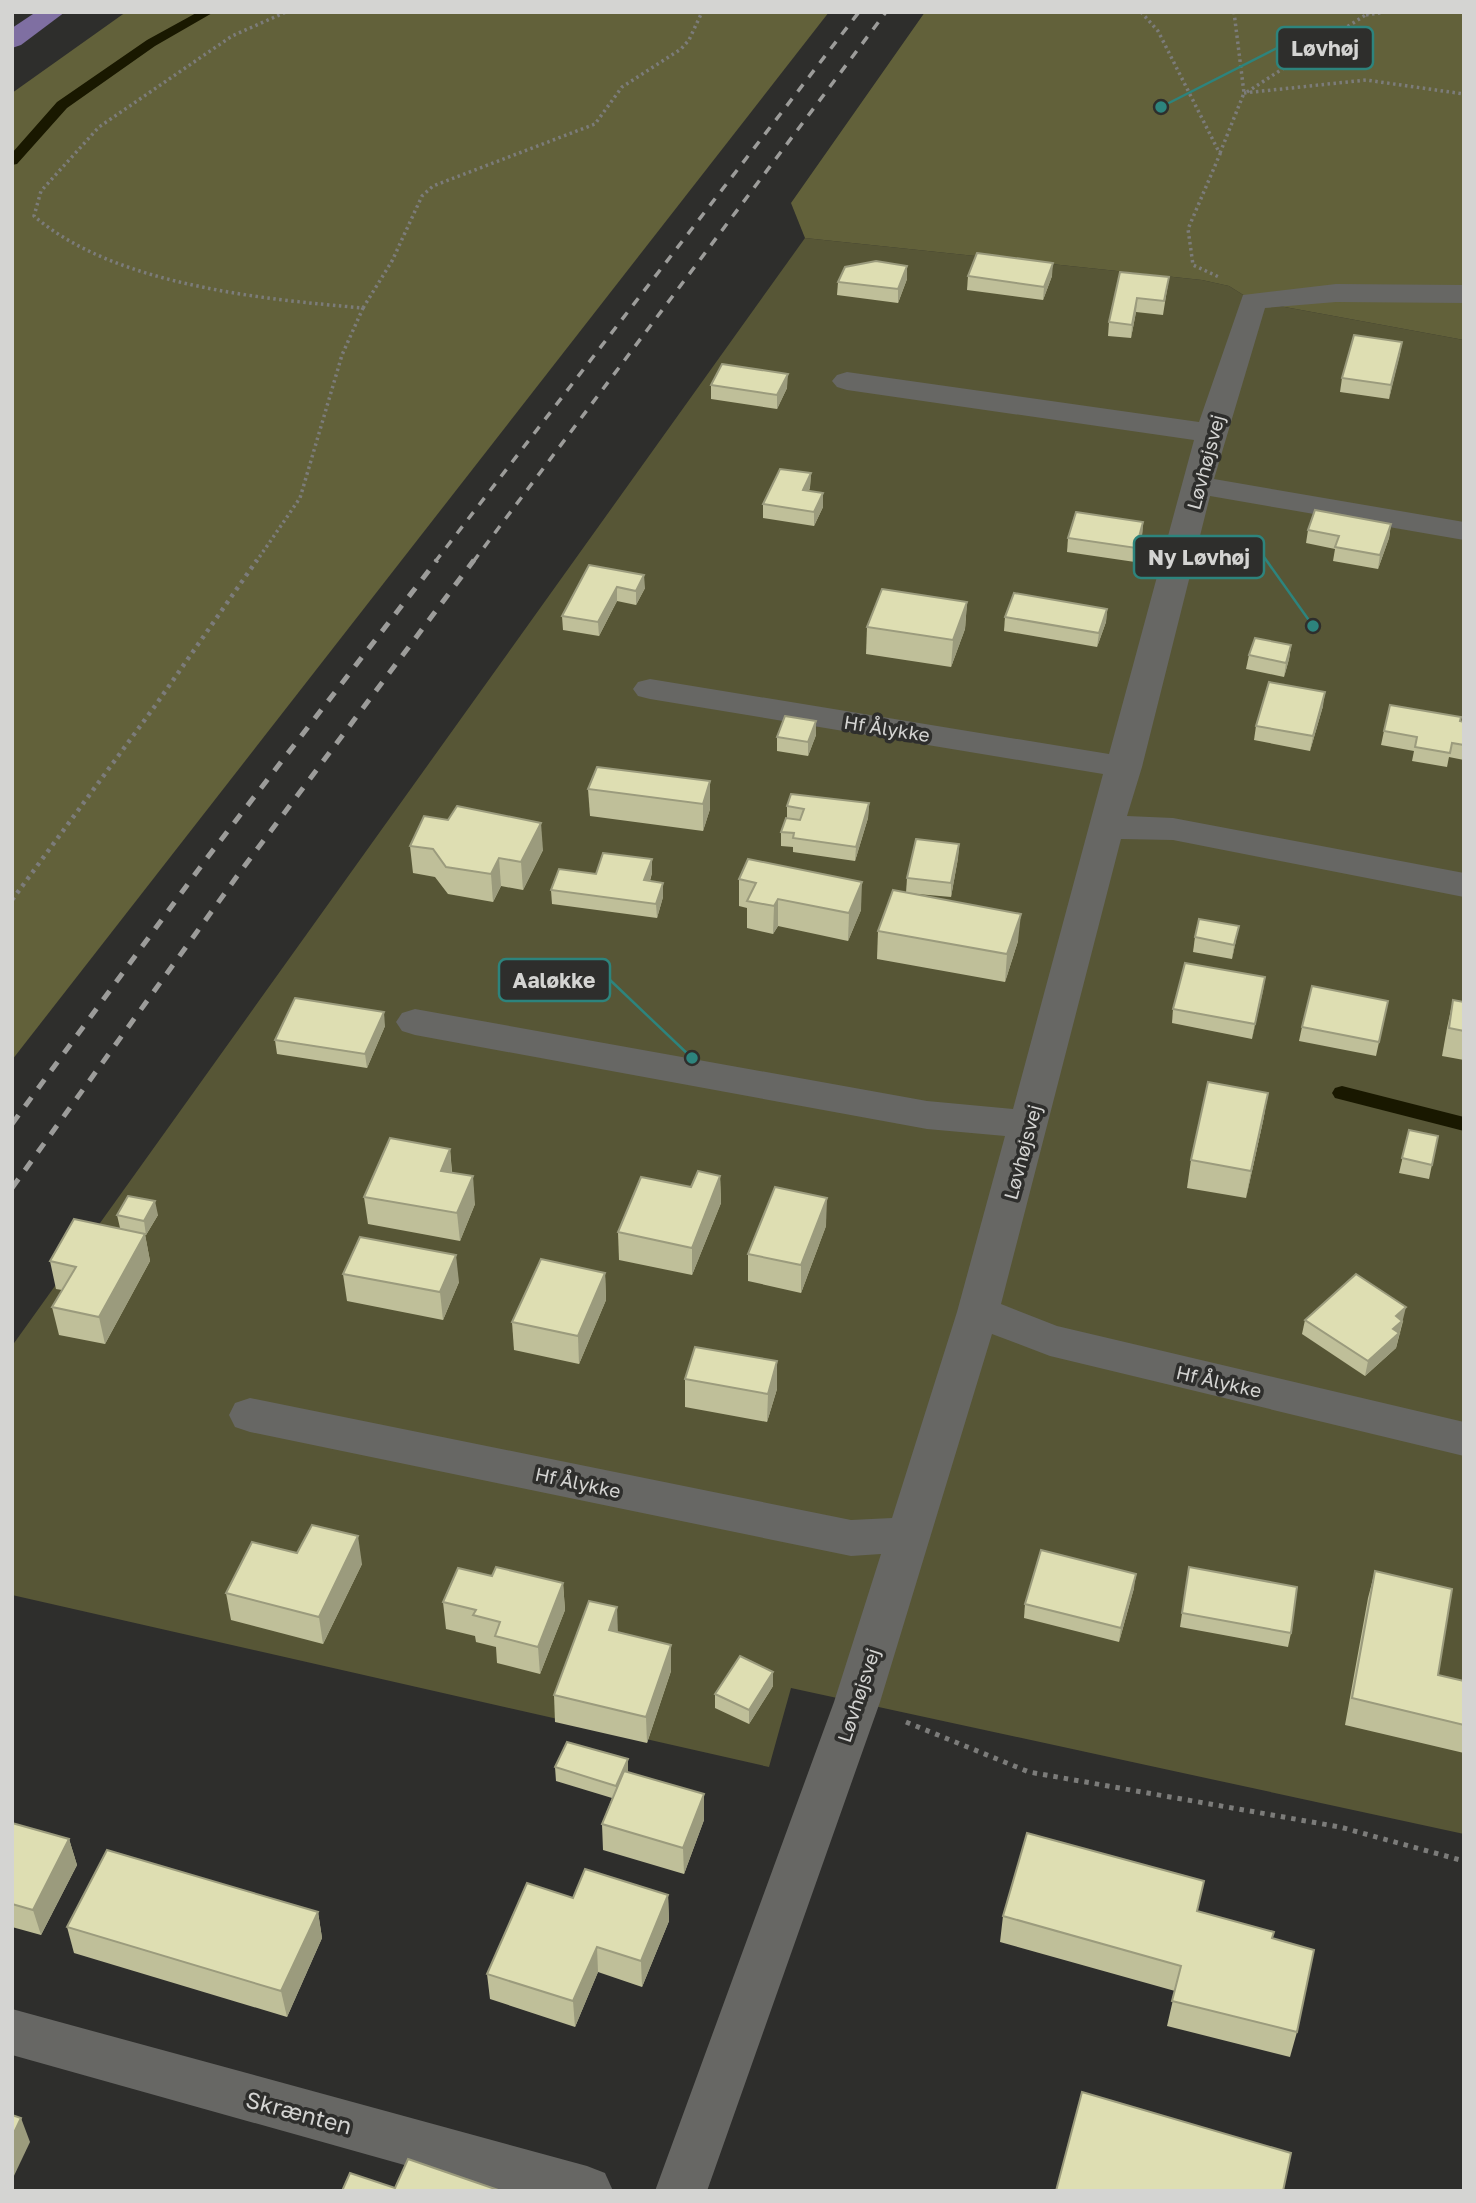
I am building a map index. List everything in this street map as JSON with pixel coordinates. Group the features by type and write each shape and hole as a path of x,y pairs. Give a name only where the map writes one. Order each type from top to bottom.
{"main road":[{"path":"12,40 53,12"}],"street":[{"path":"1253,301 1336,293 1464,294"},
{"name":"Løvhøjsvej","path":"681,2191 857,1702 978,1312 1212,433 1253,301"},
{"path":"847,381 1212,433"},
{"path":"1198,485 1464,531"},
{"name":"Hf Ålykke","path":"650,689 1125,766"},
{"path":"1109,827 1173,829 1464,885"},
{"path":"415,1022 927,1115 1030,1124"},
{"name":"Hf Ålykke","path":"978,1312 1049,1340 1464,1439"},
{"name":"Hf Ålykke","path":"250,1415 851,1538 907,1535"},
{"name":"Skrænten","path":"12,2032 587,2191"}],"path":[{"path":"286,12 232,36 99,127 41,191 34,216 54,235 159,278 255,299 363,308"},
{"path":"12,900 155,706 300,498 342,355 363,308 392,261 422,196 433,186 585,131 595,124 622,88 681,49 690,40 702,12"},
{"path":"1141,12 1158,31 1220,154"},
{"path":"1234,12 1244,93 1188,229 1193,265 1227,281 1253,301"},
{"path":"1244,93 1368,14 1386,12"},
{"path":"1244,93 1366,80 1464,94"},
{"path":"857,1702 1029,1772 1340,1827 1464,1861"}],"shaded area":[{"path":"126,12 829,12 12,1060 12,93"},
{"path":"925,12 1464,12 1464,340 1253,301 1229,286 1202,280 805,238 791,203"},
{"path":"805,238 1202,280 1229,286 1253,301 1464,340 1464,1834 791,1688 769,1767 12,1595 12,1346"}],"building":[{"path":"977,253 1053,263 1044,287 968,276"},
{"path":"876,261 907,266 898,289 838,282 845,267"},
{"path":"1120,272 1169,277 1164,301 1137,298 1132,325 1109,322"},
{"path":"1354,335 1402,342 1391,385 1342,378"},
{"path":"722,364 788,374 777,395 711,385"},
{"path":"780,469 811,473 803,490 823,493 814,512 763,504"},
{"path":"1315,510 1391,524 1380,555 1335,547 1339,536 1308,530"},
{"path":"1076,512 1143,522 1136,548 1068,538"},
{"path":"589,565 644,575 636,591 617,587 598,622 562,616"},
{"path":"882,589 967,602 953,640 867,627"},
{"path":"1014,593 1107,609 1099,633 1005,617"},
{"path":"1255,638 1291,645 1286,663 1249,655"},
{"path":"1269,682 1325,692 1313,736 1256,726"},
{"path":"1390,705 1461,717 1460,721 1464,722 1464,745 1452,743 1450,753 1415,747 1417,737 1384,731"},
{"path":"785,716 816,721 808,742 777,737"},
{"path":"597,767 710,781 703,804 588,789"},
{"path":"791,794 869,803 856,847 793,838 794,833 781,832 786,818 800,820 804,809 787,806"},
{"path":"457,806 541,823 521,862 499,858 491,874 446,867 433,849 410,846 424,816 448,820"},
{"path":"916,839 959,844 951,883 907,878"},
{"path":"603,853 652,859 644,880 663,883 656,904 551,890 559,869 596,874"},
{"path":"748,859 862,882 849,913 778,899 774,906 747,901 756,883 739,879"},
{"path":"893,890 1021,914 1007,954 878,931"},
{"path":"1199,919 1239,926 1234,945 1195,937"},
{"path":"1185,963 1265,977 1255,1024 1173,1009"},
{"path":"1312,986 1388,1001 1379,1042 1302,1027"},
{"path":"295,998 384,1012 365,1054 275,1040"},
{"path":"1453,1000 1464,1002 1464,1031 1449,1028"},
{"path":"1208,1082 1268,1093 1251,1171 1191,1160"},
{"path":"1409,1130 1438,1136 1432,1165 1402,1158"},
{"path":"390,1138 450,1149 441,1171 473,1176 457,1213 364,1197"},
{"path":"698,1171 720,1176 692,1248 618,1232 641,1177 691,1187"},
{"path":"775,1187 827,1198 801,1265 748,1254"},
{"path":"128,1196 155,1201 144,1221 117,1215"},
{"path":"74,1219 145,1234 99,1317 52,1307 76,1267 50,1261"},
{"path":"360,1237 456,1255 440,1292 343,1274"},
{"path":"541,1259 605,1273 578,1336 512,1322"},
{"path":"1356,1274 1406,1307 1396,1316 1402,1321 1393,1329 1399,1333 1368,1361 1305,1320"},
{"path":"695,1347 777,1361 768,1394 685,1379"},
{"path":"312,1525 358,1536 319,1617 226,1593 252,1542 297,1553"},
{"path":"1041,1550 1136,1574 1121,1628 1025,1604"},
{"path":"496,1567 563,1583 538,1647 495,1636 500,1622 473,1615 476,1610 443,1602 458,1568 492,1576"},
{"path":"1189,1567 1297,1587 1291,1633 1182,1613"},
{"path":"1375,1571 1452,1589 1438,1675 1464,1681 1464,1725 1352,1698"},
{"path":"589,1601 617,1607 609,1630 671,1645 646,1717 554,1695"},
{"path":"740,1656 773,1672 749,1710 715,1694"},
{"path":"567,1742 628,1759 616,1786 555,1767"},
{"path":"624,1771 704,1794 683,1848 602,1824"},
{"path":"12,1823 69,1839 33,1910 12,1904"},
{"path":"1027,1833 1204,1881 1197,1911 1274,1932 1272,1938 1314,1950 1297,2032 1172,2001 1181,1966 1003,1916"},
{"path":"107,1850 318,1912 281,1991 67,1927"},
{"path":"585,1869 668,1895 641,1961 597,1947 573,2001 487,1974 527,1883 573,1898"},
{"path":"1082,2092 1291,2153 1283,2191 1056,2191"},
{"path":"12,2115 21,2118 12,2137"},
{"path":"408,2159 501,2191 342,2191 350,2173 395,2188"}],"waterway":[{"path":"12,161 62,105 151,43 208,12"},
{"path":"1342,1093 1464,1124"}],"railway":[{"path":"435,562 859,12"},
{"path":"473,562 886,12"},
{"path":"12,1124 207,858 437,560"},
{"path":"12,1188 243,868 474,560"}],"place":[{"name":"Løvhøj","path":"1161,107"},
{"name":"Ny Løvhøj","path":"1313,626"},
{"name":"Aaløkke","path":"692,1058"}]}
